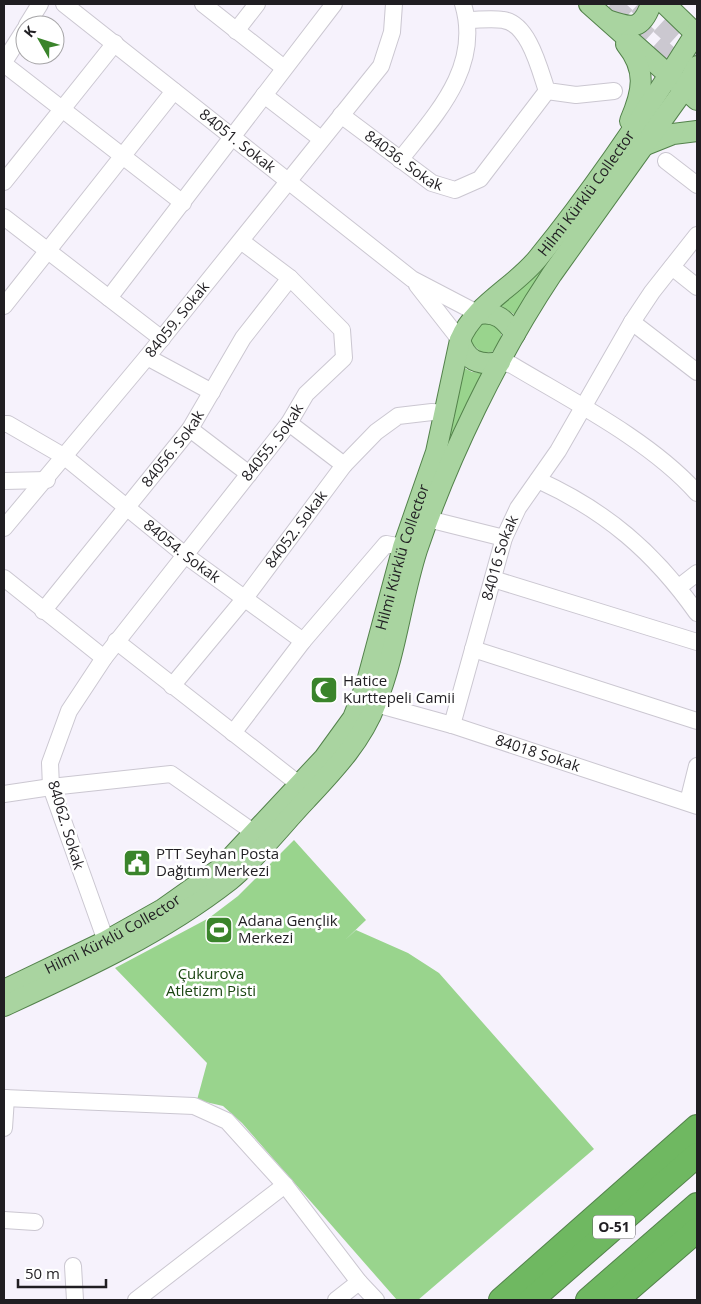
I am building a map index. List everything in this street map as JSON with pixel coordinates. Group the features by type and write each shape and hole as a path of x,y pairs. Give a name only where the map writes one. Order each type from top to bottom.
{"highway":[{"path":"501,1300 697,1127"},
{"name":"O-51","path":"531,1300 697,1155"},
{"name":"O-51","path":"588,1300 697,1205"},
{"path":"616,1300 697,1230"}],"main road":[{"path":"589,4 610,10 627,27 639,24 646,17 651,4"},
{"path":"665,4 697,33"},
{"path":"610,10 684,88"},
{"path":"610,10 635,55 642,76 636,107 618,149"},
{"name":"Hilmi Kürklü Collector","path":"4,990 106,941 163,909 221,868 256,834 300,786 324,758 353,718 374,658 403,547 436,452 446,413 460,340 466,325 534,263 572,217 618,149 684,88 697,33"},
{"name":"Hilmi Kürklü Collector","path":"4,1006 102,961 157,929 231,879 327,777 358,739 376,704 416,553 428,519 453,459 500,362 552,274 684,88 697,66"},
{"path":"643,146 673,134 697,131"},
{"path":"479,314 496,314 503,318 515,334"},
{"path":"460,340 467,355 473,361 481,364 500,362"}],"street":[{"path":"33,15 40,4"},
{"name":"84051. Sokak","path":"64,4 412,279"},
{"path":"203,4 284,68"},
{"path":"236,31 257,4"},
{"path":"109,298 334,4"},
{"name":"84059. Sokak","path":"4,528 162,339 381,66 392,32 394,4"},
{"path":"400,160 446,101 465,62 468,20 463,4"},
{"path":"468,20 506,20 524,32 547,91 576,96 614,91"},
{"path":"4,182 115,43"},
{"path":"15,45 4,63 183,203"},
{"path":"4,306 174,91"},
{"name":"84036. Sokak","path":"341,115 432,183 455,190 480,179 547,91"},
{"path":"264,95 321,140"},
{"path":"666,161 697,185"},
{"path":"4,217 162,339"},
{"name":"84016 Sokak","path":"452,726 504,538 518,508 584,408 632,322 697,235"},
{"name":"84055. Sokak","path":"104,658 289,423 306,394 344,358 342,330 290,278 241,241"},
{"path":"672,267 697,287"},
{"name":"84056. Sokak","path":"43,611 190,429 243,338 290,278"},
{"path":"412,279 479,314"},
{"path":"412,279 460,340"},
{"path":"632,322 697,372"},
{"path":"147,357 212,392"},
{"path":"500,362 512,365 584,408 647,450 686,480 697,493"},
{"name":"84052. Sokak","path":"172,686 245,598 344,465 376,432 398,416 432,412 446,413"},
{"path":"289,423 344,465"},
{"name":"84054. Sokak","path":"4,424 8,424 65,457 185,555 303,641"},
{"path":"190,429 249,474"},
{"path":"4,481 46,480"},
{"path":"538,480 574,496 612,520 642,547 678,587 697,613"},
{"path":"428,519 504,538"},
{"path":"233,733 303,641 386,544 403,547"},
{"path":"678,587 697,573"},
{"path":"4,578 104,658"},
{"path":"493,579 697,642"},
{"path":"116,641 300,786"},
{"path":"473,649 697,721"},
{"name":"84062. Sokak","path":"104,658 69,711 50,763 52,787 106,941"},
{"name":"84018 Sokak","path":"376,704 452,726 693,804"},
{"path":"693,804 697,766"},
{"path":"4,794 171,774 256,834"},
{"path":"4,1128 5,1098 194,1106 227,1121 285,1185 359,1282 376,1300"},
{"path":"136,1300 285,1185"},
{"path":"4,1220 35,1222"},
{"path":"74,1266 75,1300"},
{"path":"336,1300 359,1282"}],"green space":[{"path":"636,143 515,315 500,305"},
{"path":"487,320 500,329 502,339 492,352 482,353 470,342 470,332"},
{"path":"461,366 472,372 484,373 457,432 412,546 369,705 347,745 231,871 147,928 113,948 4,999 4,996 112,945 146,926 207,886 230,868 280,816 343,744 367,704 410,546 451,429"},
{"name":"Çukurova Atletizm Pisti","path":"294,840 366,920 345,940 356,930 408,953 439,973 594,1149 418,1300 397,1300 242,1123 223,1106 197,1100 207,1063 115,968 209,918 238,896"}],"tunnel":[{"path":"611,4 690,75"},
{"path":"638,4 697,58"}],"place":[{"name":"Hatice Kurttepeli Camii","path":"324,690"},
{"name":"PTT Seyhan Posta Dağıtım Merkezi","path":"137,863"},
{"name":"Adana Gençlik Merkezi","path":"219,930"}]}
